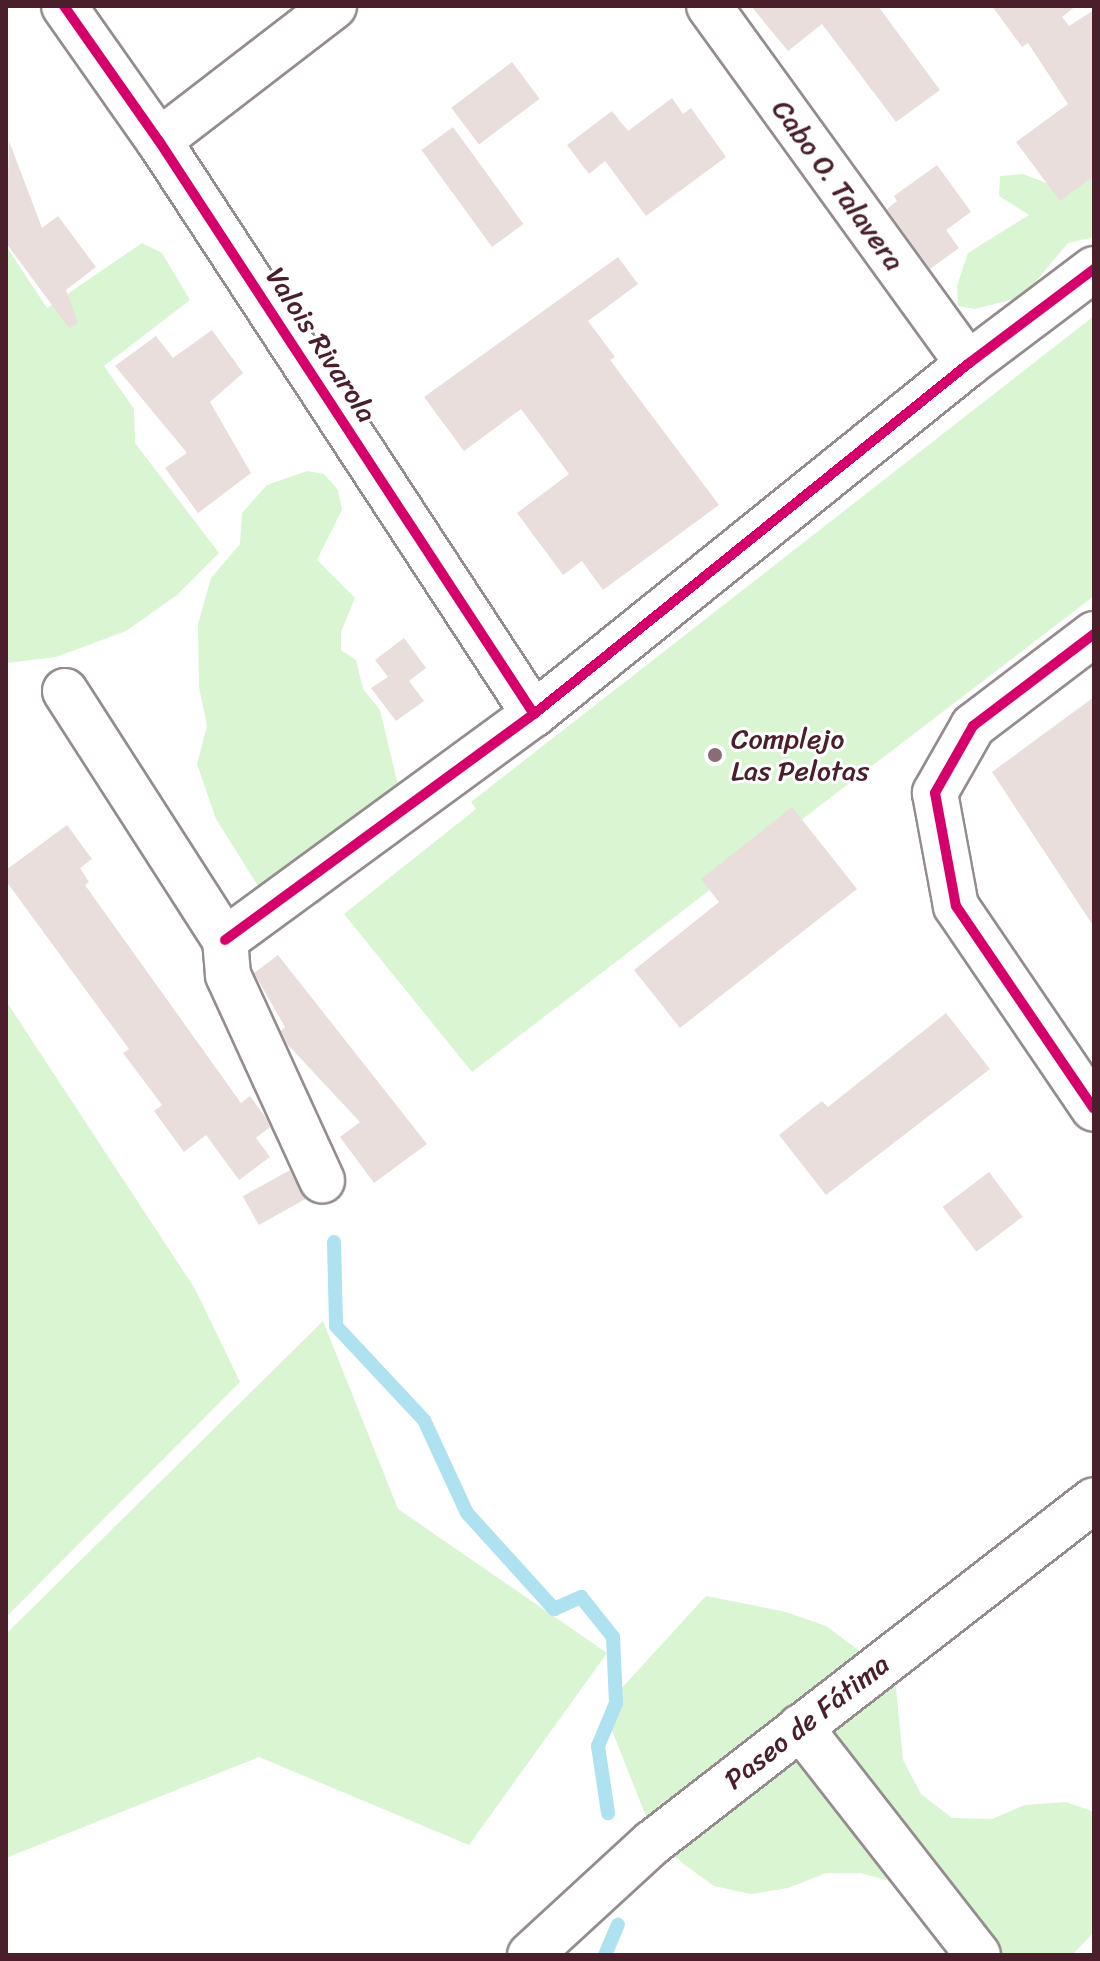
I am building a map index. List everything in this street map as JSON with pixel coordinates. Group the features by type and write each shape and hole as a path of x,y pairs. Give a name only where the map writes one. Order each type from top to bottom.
{"street":[{"name":"Valois Rivarola","path":"64,6 159,141 534,714"},
{"path":"159,141 334,6"},
{"name":"Cabo O. Talavera","path":"709,6 968,364"},
{"path":"225,940 534,714 968,364 1094,269"},
{"path":"1094,634 973,726 935,793 956,906 1094,1109"},
{"path":"65,691 225,940 228,975 322,1180"},
{"name":"Paseo de Fátima","path":"530,1955 652,1843 1094,1500"},
{"path":"800,1727 978,1955"}],"green space":[{"path":"1094,167 1094,237 1068,243 1031,287 1014,299 975,309 958,306 957,286 968,253 1029,215 999,196 1000,176 1023,174 1059,188"},
{"path":"142,243 162,253 190,300 104,366 134,409 135,443 219,553 177,595 126,631 56,657 6,663 6,246 47,308"},
{"name":"Complejo Las Pelotas","path":"1094,316 1094,596 472,1072 344,914 476,809 471,802"},
{"path":"307,471 324,474 338,490 342,510 317,560 355,598 341,632 341,650 356,660 363,689 380,710 402,802 319,904 265,897 216,819 197,764 207,726 199,687 198,624 211,578 240,544 242,513 267,485"},
{"path":"6,1001 195,1289 240,1382 6,1617"},
{"path":"323,1321 398,1509 607,1653 469,1845 259,1757 6,1858 6,1634"},
{"path":"706,1596 786,1612 826,1626 895,1677 903,1760 921,1794 952,1818 992,1819 1025,1805 1066,1802 1094,1812 1094,1932 1072,1955 1005,1955 951,1940 900,1884 861,1873 826,1873 788,1888 751,1894 714,1886 685,1865 655,1839 611,1728 619,1691"}],"building":[{"path":"751,6 878,6 940,90 896,122 822,24 788,51"},
{"path":"992,6 1076,6 1062,17 1069,26 1094,10 1094,176 1060,201 1016,142 1068,104 1028,43 1022,47"},
{"path":"512,62 540,99 479,144 451,108"},
{"path":"672,98 683,114 691,108 726,157 646,216 605,161 589,174 567,145 612,111 628,131"},
{"path":"453,127 524,224 492,247 421,150"},
{"path":"9,141 42,228 58,216 96,267 66,290 78,323 69,328 6,243"},
{"path":"937,165 971,212 946,230 959,248 930,269 887,209 897,201 894,196"},
{"path":"618,257 638,284 588,321 615,357 610,360 719,505 603,590 582,561 563,575 517,513 569,474 521,409 464,451 424,397"},
{"path":"212,330 243,373 210,402 251,473 198,513 165,468 187,453 115,366 156,336 173,358"},
{"path":"404,638 426,668 409,681 424,701 396,721 371,688 388,677 375,660"},
{"path":"1094,697 1094,927 992,772"},
{"path":"792,807 857,889 680,1028 634,970 719,902 701,879"},
{"path":"67,825 92,859 80,868 89,882 85,885 241,1103 250,1096 266,1118 270,1127 256,1138 270,1157 239,1180 206,1135 184,1152 154,1111 162,1105 123,1053 129,1049 6,881 6,870"},
{"path":"278,955 427,1144 374,1183 340,1137 360,1122 287,1044 281,1031 285,1027 254,973"},
{"path":"946,1013 990,1069 826,1195 779,1135 822,1101 828,1107"},
{"path":"290,1170 306,1199 259,1225 243,1196"},
{"path":"989,1172 1023,1217 976,1252 943,1207"}],"waterway":[{"path":"334,1242 336,1326 424,1420 467,1513 554,1609 581,1597 613,1637 616,1703 598,1746 608,1813"},
{"path":"605,1955 618,1925"}],"cycle path":[{"path":"64,6 159,141 534,714"},
{"path":"225,940 534,714 968,364 1094,269"},
{"path":"1094,634 973,726 935,793 956,906 1094,1109"}],"place":[{"name":"Complejo Las Pelotas","path":"715,755"}]}
